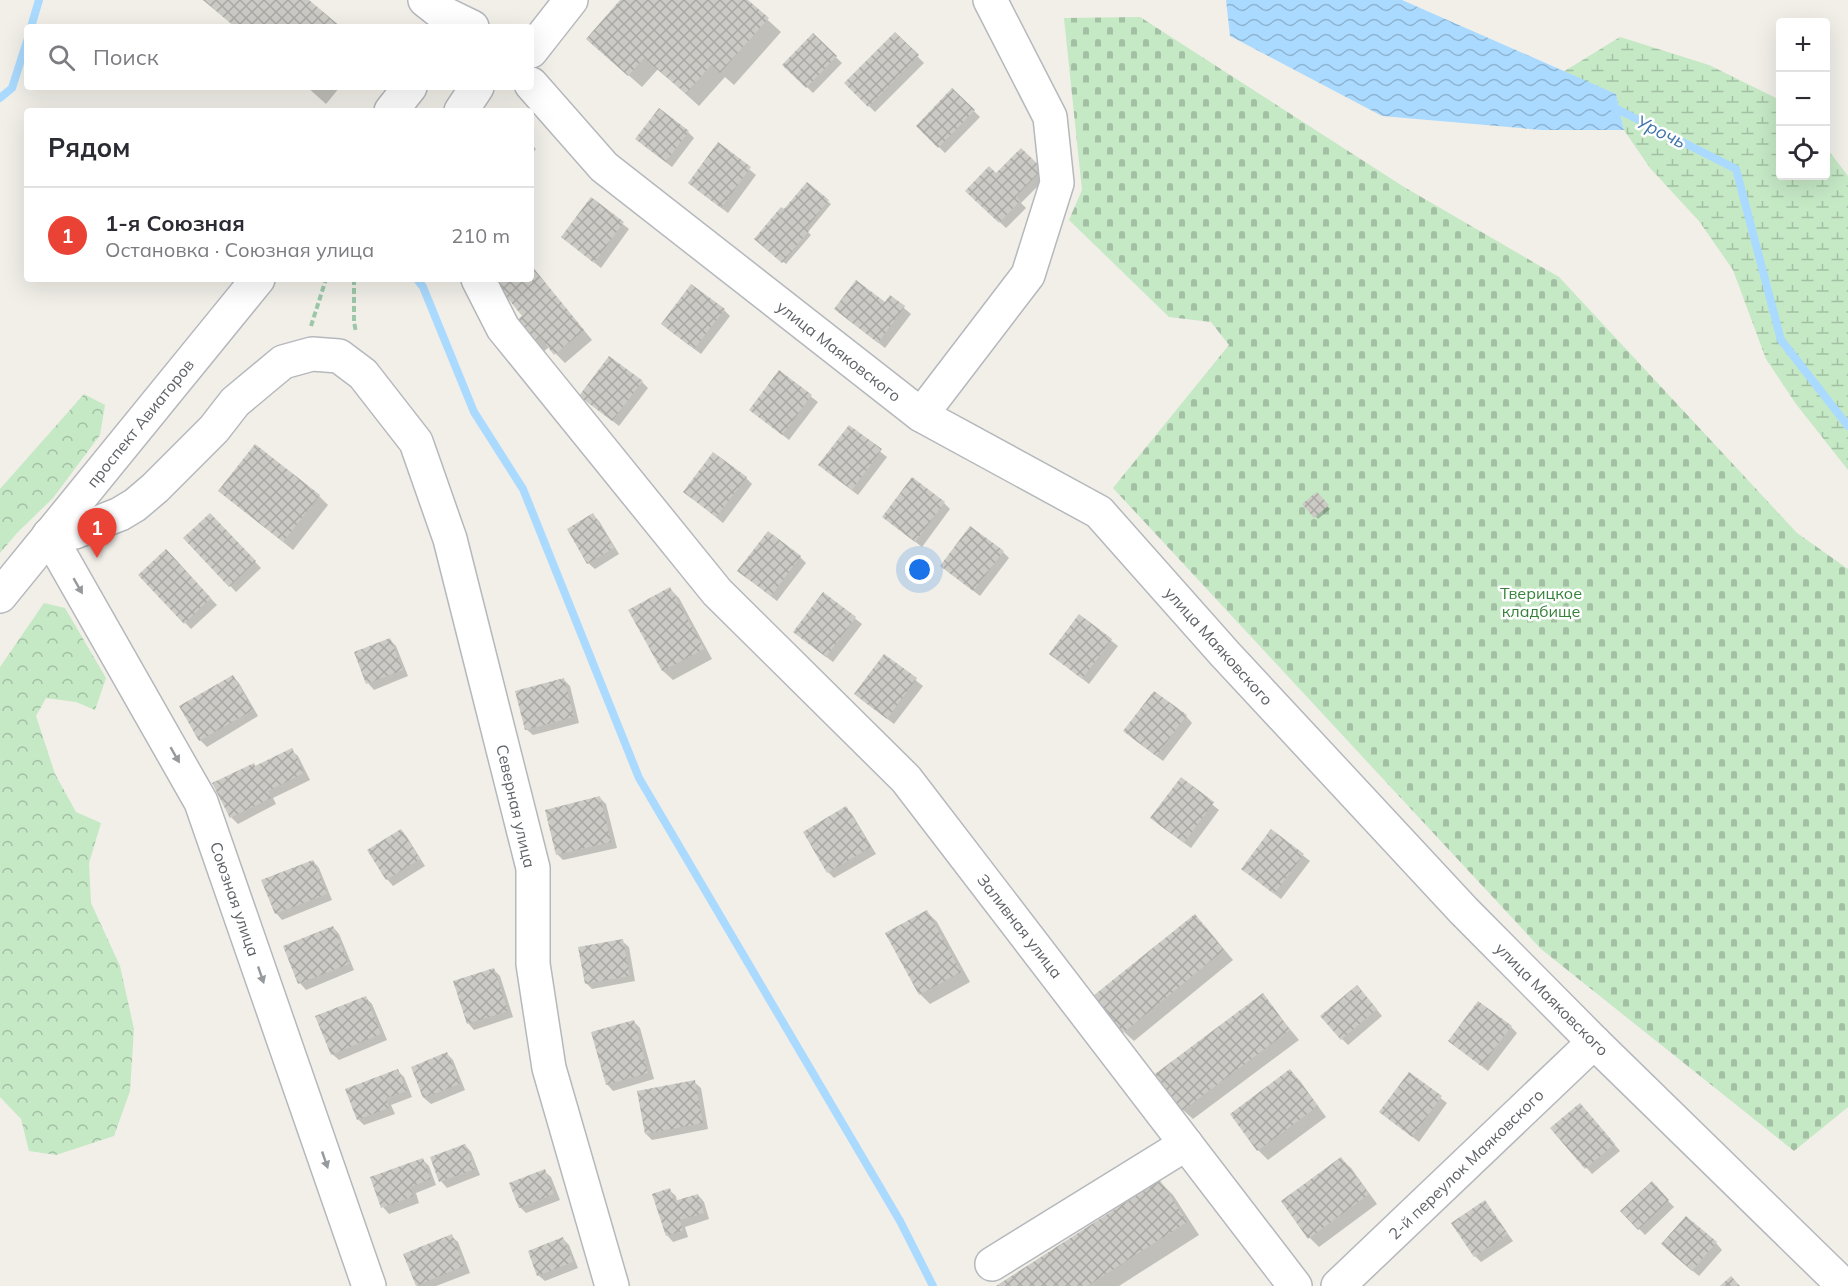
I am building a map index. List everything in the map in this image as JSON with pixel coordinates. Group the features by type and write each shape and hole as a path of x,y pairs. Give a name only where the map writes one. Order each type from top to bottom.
{"street":[{"path":"425,0 439,11 468,19"},
{"path":"534,47 571,0"},
{"path":"921,415 1028,275 1057,183 1050,117 990,0"},
{"name":"улица Маяковского","path":"534,87 604,167 921,415 1099,512 1225,654 1464,911 1594,1042 1844,1286"},
{"path":"393,108 408,90"},
{"path":"462,108 475,90"},
{"name":"проспект Авиаторов","path":"0,596 256,282"},
{"name":"Заливная улица","path":"480,282 504,328 717,592 906,779 1295,1286"},
{"name":"Северная улица","path":"49,535 75,532 120,514 135,505 214,429 235,402 283,362 312,354 339,356 363,374 416,442 450,539 533,868 533,964 549,1068 612,1286"},
{"name":"Союзная улица","path":"49,535 201,802 369,1286"},
{"name":"2-й переулок Маяковского","path":"1338,1286 1594,1042"},
{"path":"992,1264 1186,1144"}],"green space":[{"name":"Тверицкое кладбище","path":"1140,17 1404,187 1559,277 1797,533 1848,569 1848,1107 1794,1151 1541,949 1113,488 1229,345 1211,322 1169,317 1069,220 1082,190 1064,18"},
{"path":"1620,37 1709,65 1776,98 1776,180 1830,180 1830,152 1848,176 1848,470 1796,404 1766,359 1733,270 1699,221 1650,168 1624,130 1616,94 1563,72"},
{"path":"84,394 105,405 100,435 53,498 0,553 0,489"},
{"path":"44,603 65,608 106,678 95,710 76,702 46,698 36,716 55,774 76,812 101,823 89,863 91,903 120,966 134,1029 130,1091 114,1136 56,1155 29,1151 21,1119 0,1097 0,667"}],"water":[{"path":"1226,0 1402,0 1616,94 1624,130 1542,130 1382,116 1230,36"}],"building":[{"path":"203,0 309,0 337,24 231,24"},
{"path":"620,0 748,0 769,18 720,73 711,65 686,94 644,58 628,76 586,39"},
{"path":"895,32 919,55 868,107 844,83"},
{"path":"813,33 837,56 806,88 782,65"},
{"path":"952,88 975,110 938,148 916,126"},
{"path":"659,108 689,131 666,162 635,139"},
{"path":"718,142 751,167 721,208 688,183"},
{"path":"1021,148 1043,169 1016,196 1020,201 999,223 965,191 989,166 996,173"},
{"path":"807,182 829,200 806,228 809,231 782,263 754,239 781,207 784,209"},
{"path":"591,197 624,222 594,263 561,237"},
{"path":"534,269 584,330 554,355 540,337 530,345 512,324 522,316 495,282 534,282"},
{"path":"856,280 885,302 890,295 905,306 878,343 834,309"},
{"path":"691,284 725,309 694,349 661,324"},
{"path":"609,356 643,381 612,421 579,396"},
{"path":"779,370 812,395 782,435 749,410"},
{"path":"849,425 882,449 852,490 818,465"},
{"path":"255,444 320,495 283,542 218,491"},
{"path":"713,452 747,477 716,517 683,492"},
{"path":"912,477 945,502 915,542 882,517"},
{"path":"1317,492 1329,505 1314,518 1302,504"},
{"path":"210,513 256,561 229,587 183,538"},
{"path":"593,513 614,548 587,564 567,529"},
{"path":"970,526 1004,551 973,591 940,566"},
{"path":"768,531 801,556 771,596 737,571"},
{"path":"166,549 211,598 184,624 138,575"},
{"path":"670,587 704,649 662,671 628,610"},
{"path":"823,592 856,617 826,657 793,632"},
{"path":"1079,614 1112,639 1082,679 1049,654"},
{"path":"390,638 403,670 366,684 354,652"},
{"path":"884,654 917,678 887,719 854,694"},
{"path":"233,675 253,710 199,741 179,706"},
{"path":"564,678 574,717 525,730 515,691"},
{"path":"1154,691 1187,715 1156,756 1123,731"},
{"path":"292,748 304,773 268,791 271,798 230,818 212,783"},
{"path":"1181,777 1214,802 1184,843 1150,818"},
{"path":"600,796 611,842 556,855 545,810"},
{"path":"846,806 871,847 827,873 803,832"},
{"path":"401,829 420,859 386,880 367,850"},
{"path":"1271,829 1304,854 1274,894 1241,869"},
{"path":"313,860 327,894 275,914 261,880"},
{"path":"927,910 961,972 919,995 885,933"},
{"path":"1195,914 1224,950 1123,1033 1093,996"},
{"path":"333,926 349,964 298,984 283,946"},
{"path":"623,939 630,976 585,984 578,947"},
{"path":"494,968 508,1011 467,1024 453,981"},
{"path":"1357,985 1377,1009 1341,1040 1320,1016"},
{"path":"1263,993 1290,1030 1182,1111 1155,1074"},
{"path":"366,996 381,1034 331,1055 315,1016"},
{"path":"1478,1001 1512,1026 1481,1066 1448,1041"},
{"path":"634,1020 648,1073 606,1085 591,1032"},
{"path":"447,1052 460,1084 423,1098 411,1067"},
{"path":"398,1069 407,1091 386,1098 389,1108 357,1120 345,1089"},
{"path":"1290,1069 1318,1106 1257,1151 1230,1114"},
{"path":"1409,1072 1442,1096 1412,1137 1379,1112"},
{"path":"695,1080 703,1123 645,1134 637,1091"},
{"path":"1580,1103 1615,1144 1585,1169 1550,1128"},
{"path":"465,1144 475,1169 439,1182 430,1157"},
{"path":"1341,1157 1369,1194 1308,1239 1281,1201"},
{"path":"423,1158 431,1179 410,1187 414,1196 381,1208 370,1177"},
{"path":"545,1169 554,1194 519,1208 509,1183"},
{"path":"1160,1180 1187,1222 1087,1286 996,1286"},
{"path":"1652,1181 1669,1200 1638,1230 1620,1211"},
{"path":"670,1188 674,1201 698,1194 704,1213 680,1220 683,1231 666,1236 652,1194"},
{"path":"1485,1200 1508,1234 1474,1257 1451,1223"},
{"path":"1686,1216 1717,1242 1692,1271 1661,1244"},
{"path":"452,1234 464,1266 416,1286 403,1254"},
{"path":"563,1237 573,1262 537,1276 528,1251"},
{"path":"1731,1276 1740,1286 1720,1286"}],"waterway":[{"name":"Урочь","path":"32,24 39,0"},
{"name":"Урочь","path":"0,98 12,88 24,50"},
{"name":"Урочь","path":"1611,106 1736,169 1781,340 1848,426"},
{"path":"419,282 474,412 523,489 639,778 900,1221 933,1286"}],"place":[{"name":"1-я Союзная","path":"97,558"}]}
